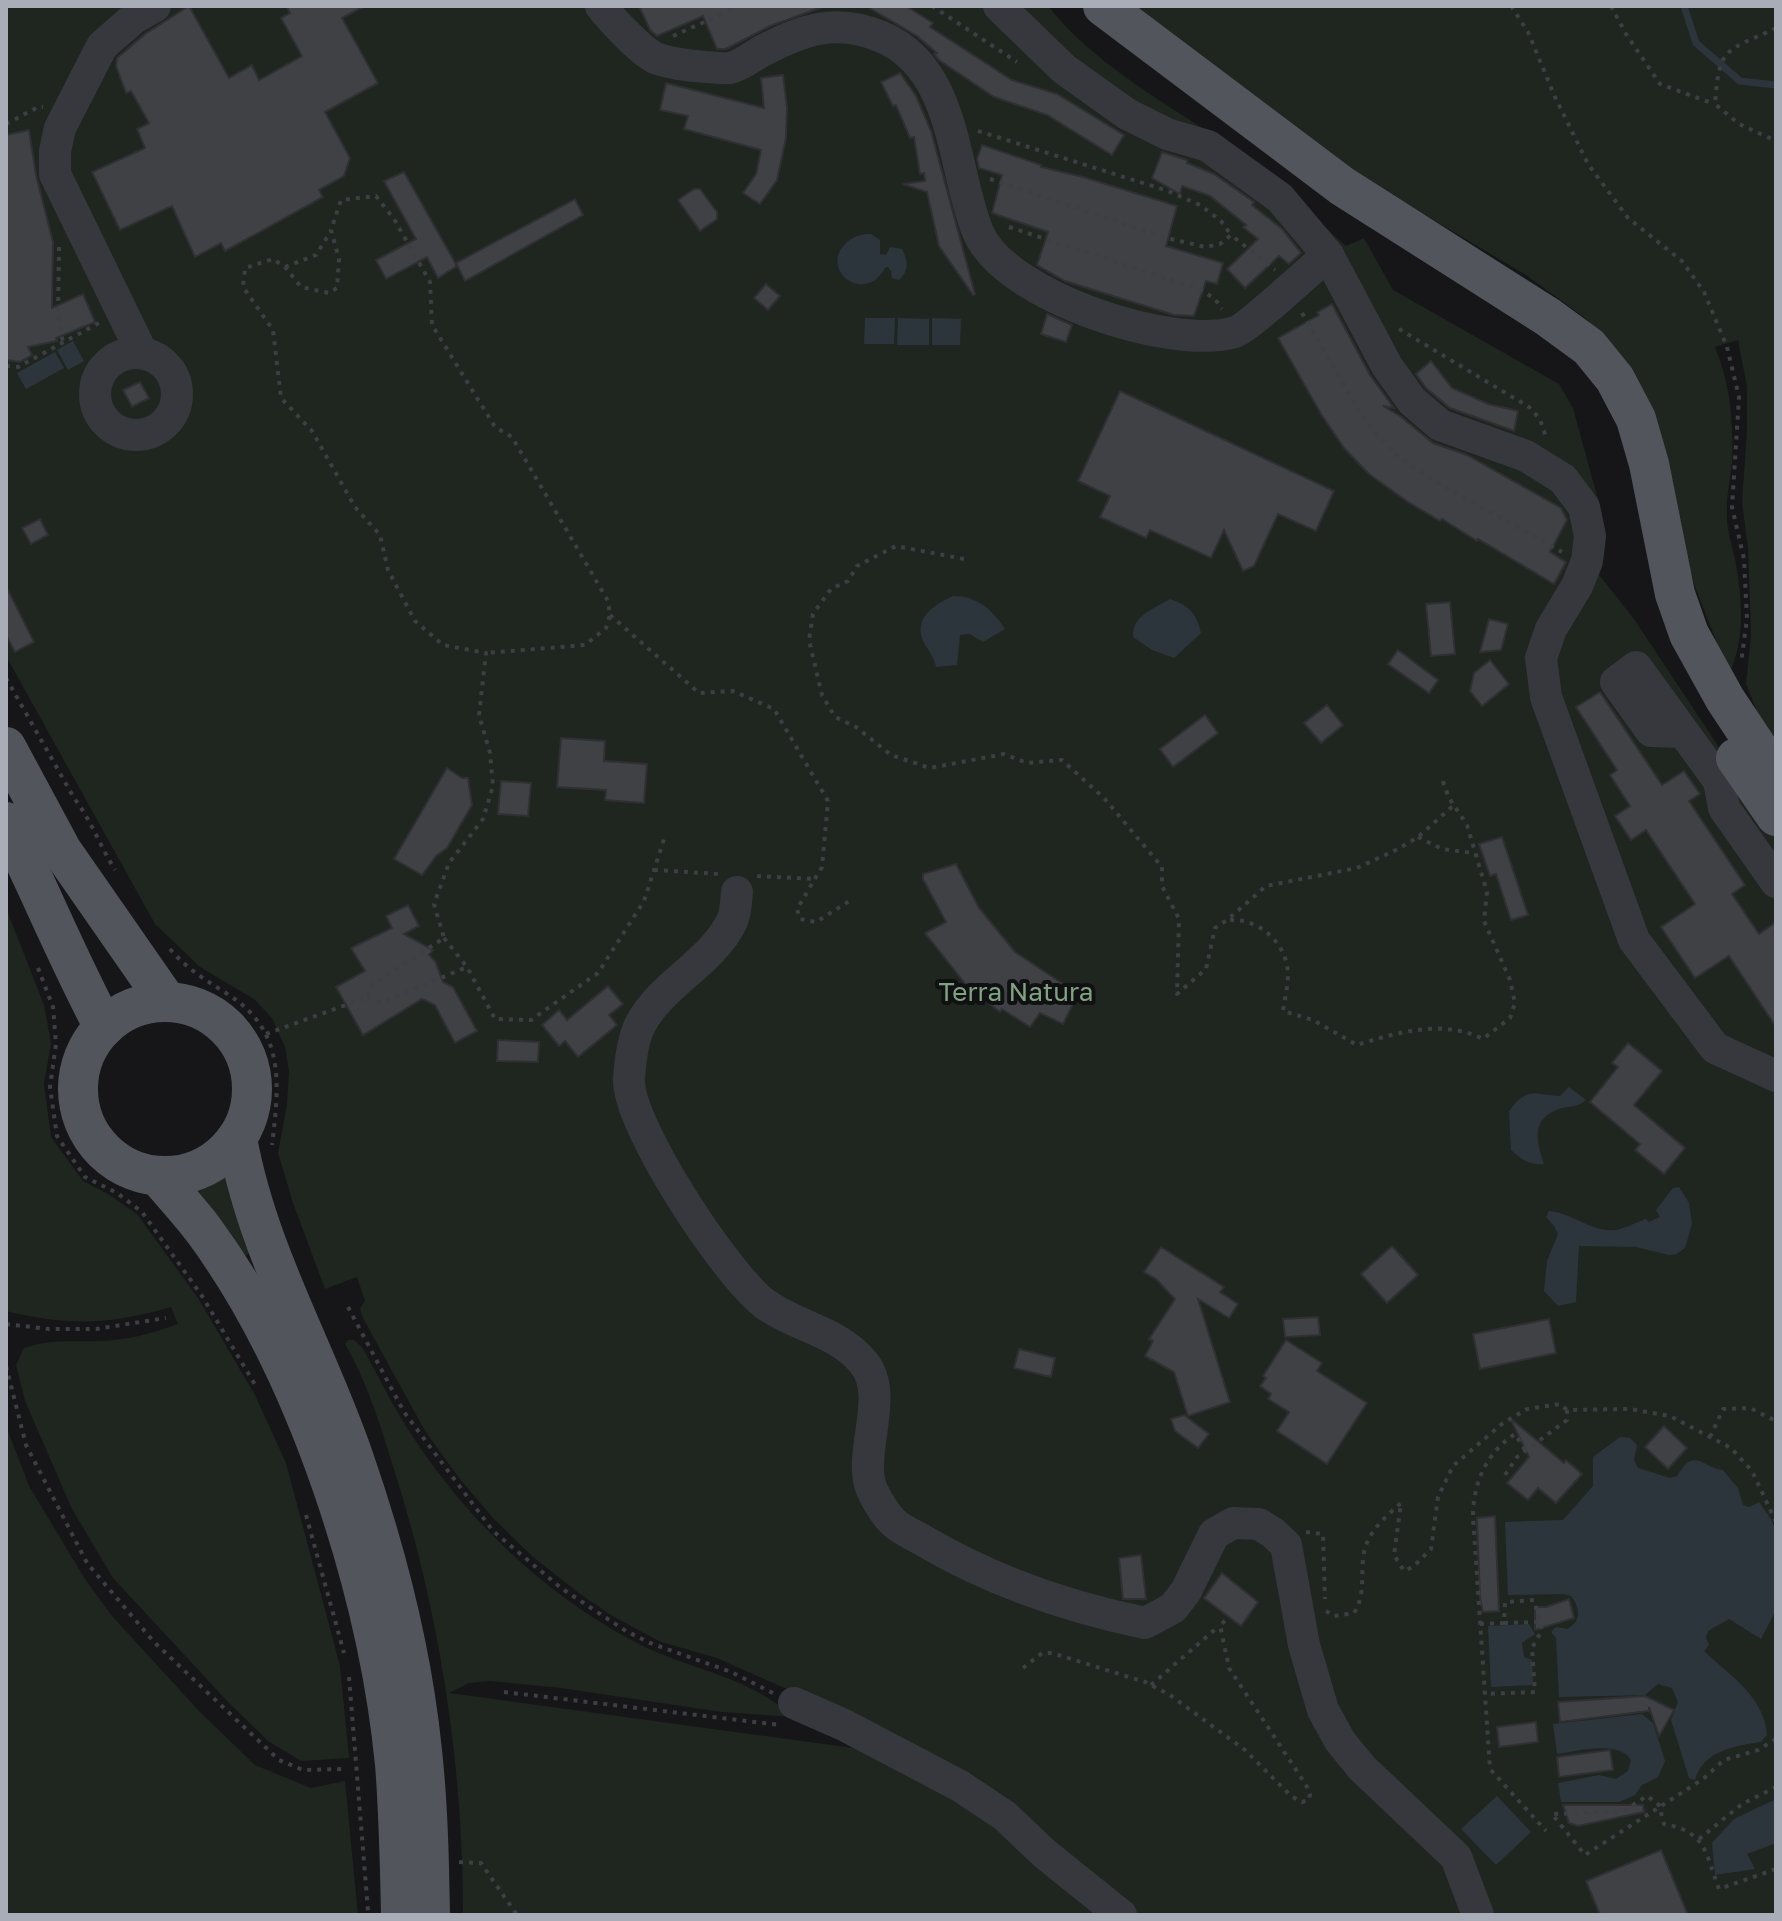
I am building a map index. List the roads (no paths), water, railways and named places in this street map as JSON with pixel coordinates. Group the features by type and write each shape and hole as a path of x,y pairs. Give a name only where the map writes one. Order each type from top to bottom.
{"main road":[{"path":"1103,6 1342,186 1548,317 1589,347 1615,379 1636,419 1649,464 1675,594 1689,634 1725,699 1745,774"},
{"path":"1342,186 1400,239 1561,345 1588,370 1608,400 1623,433 1662,607 1676,651 1745,774 1776,816"},
{"path":"6,747 62,851 167,1002"},
{"path":"6,822 53,917 72,967 104,1027"},
{"path":"167,1002 187,1005 207,1013 237,1040 247,1059 252,1080 251,1103 237,1138 215,1160 194,1171 159,1177 121,1164 100,1147 85,1125 79,1099 79,1073 88,1048 104,1027 123,1013 144,1005 167,1002"},
{"path":"237,1138 243,1170 269,1256 353,1456 399,1611 422,1751 430,1915"},
{"path":"159,1177 205,1232 240,1287 304,1411 324,1463 371,1624 385,1698 395,1762 401,1915"}],"street":[{"path":"142,353 116,358 106,365 95,389 99,414 119,432 132,436 173,424 177,392 174,378 166,366 142,353 55,174 55,151 60,128 102,46 134,18 155,6"},
{"path":"601,6 612,21 655,59 692,66 730,68 815,27 852,27 886,39 915,60 938,94 978,233 1000,263 1027,283 1068,304 1164,334 1206,337 1239,331 1328,255"},
{"path":"999,6 1059,64 1127,114 1167,134 1208,146 1280,198 1328,255 1387,366 1412,401 1440,425 1526,456 1563,479 1584,507 1590,536 1587,561 1577,586 1551,629 1541,658 1546,697 1634,940 1715,1048 1776,1076"},
{"path":"1682,732 1745,774 1724,808 1776,882"},
{"path":"739,881 733,919 719,941 659,1001 639,1026 629,1081 635,1109 693,1215 731,1272 767,1305 837,1338 865,1364 873,1385 875,1413 867,1458 869,1484 893,1523 945,1553 1030,1590 1064,1603 1145,1623 1173,1608 1186,1591 1214,1534 1233,1523 1259,1524 1286,1545 1304,1645 1323,1710 1340,1741 1362,1768 1456,1857 1478,1915"},
{"path":"792,1714 844,1725 960,1786 1005,1816 1045,1854 1121,1915"}],"waterway":[{"path":"1684,6 1696,43 1740,81 1776,85"}],"park label":[{"name":"Terra Natura","path":"1016,992"}]}
